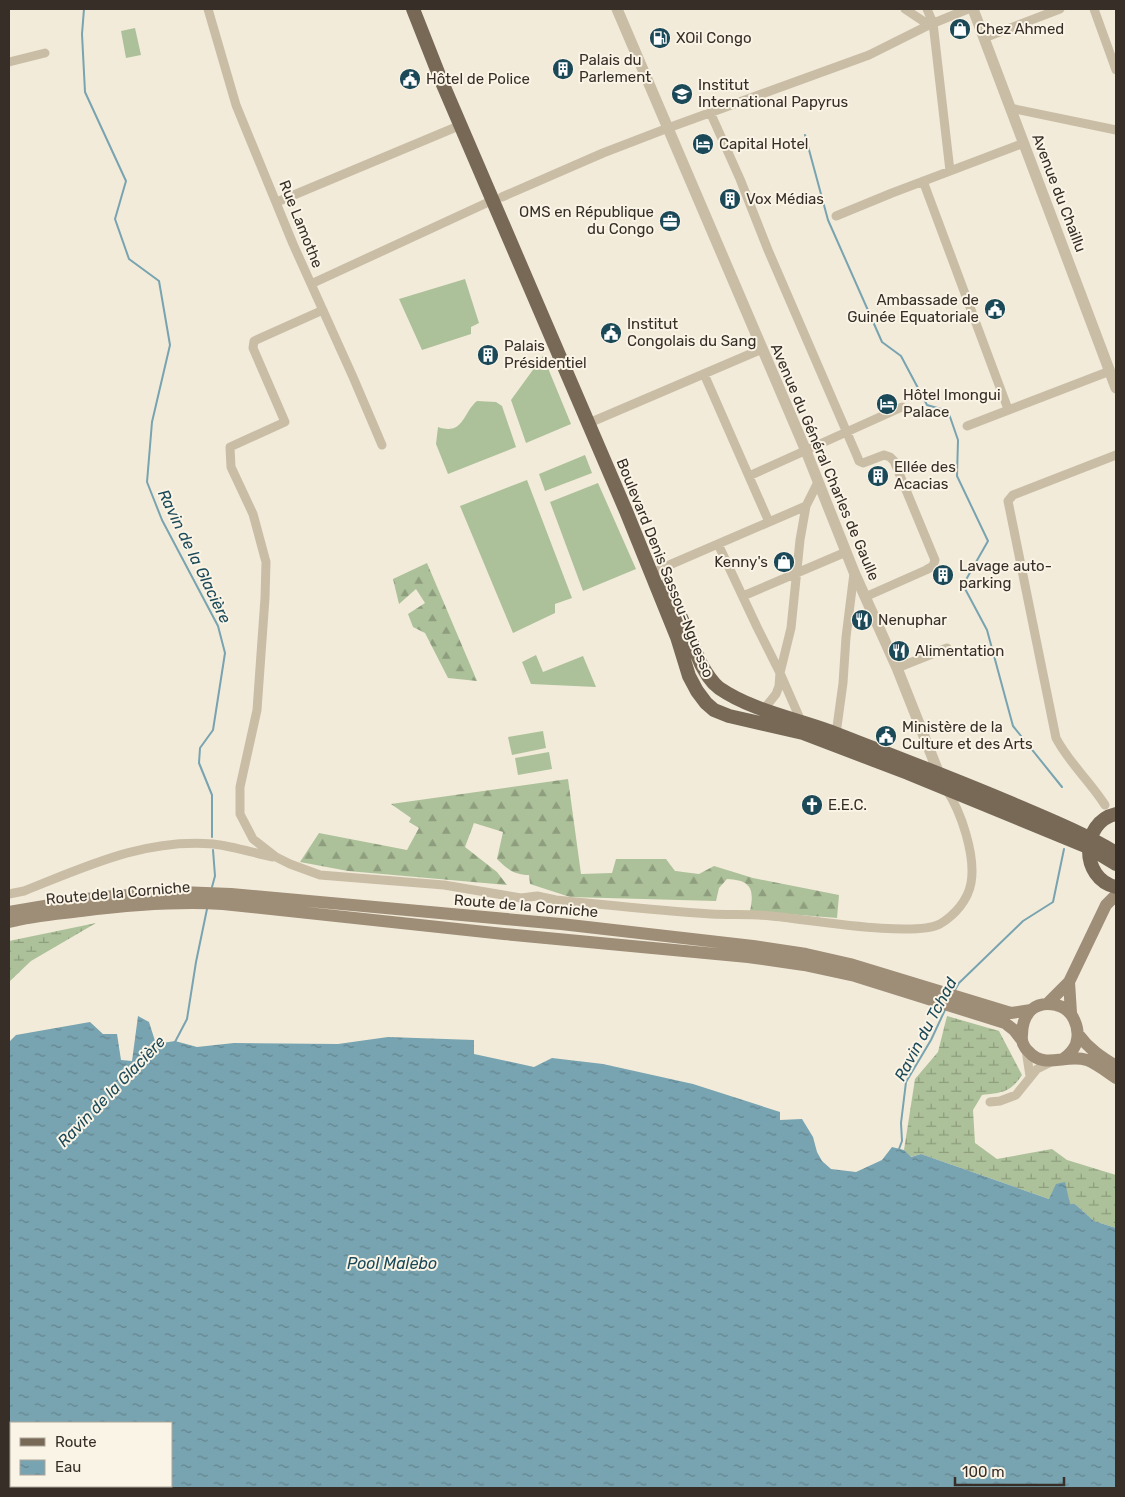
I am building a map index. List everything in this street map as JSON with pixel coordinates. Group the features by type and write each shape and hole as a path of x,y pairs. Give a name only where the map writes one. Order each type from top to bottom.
{"main road":[{"name":"Boulevard Denis Sassou-Nguesso","path":"413,9 461,125 498,199"},
{"name":"Boulevard Denis Sassou-Nguesso","path":"422,9 498,199 593,422 660,569 692,647 707,675 718,687 733,696 938,772 1089,842 1116,864"},
{"name":"Boulevard Denis Sassou-Nguesso","path":"593,422 671,620 689,676 706,703 714,710 729,716 803,733 1116,853"},
{"path":"1106,905 1105,890 1091,865 1089,842 1096,827 1111,809"},
{"path":"1101,880 1116,887"},
{"name":"Route de la Corniche","path":"13,916 86,899 180,892 231,894 561,924 806,954 850,964 987,1011 1011,1013 1031,1010"},
{"path":"1048,1003 1070,982 1106,905 1116,895"},
{"path":"1070,982 1071,1013 1078,1034 1086,1046 1116,1066"},
{"path":"1071,1013 1060,1006 1048,1003 1031,1010 1022,1028 1024,1044 1032,1057 1042,1061 1078,1058 1088,1060 1116,1078"},
{"name":"Route de la Corniche","path":"987,1011 1014,1030 1024,1044"},
{"path":"1057,1060 1071,1053 1078,1034"}],"street":[{"name":"Rue Lamothe","path":"208,9 236,105 311,284 382,445"},
{"name":"Avenue du Général Charles de Gaulle","path":"617,9 806,451 854,572 897,668 946,789"},
{"path":"905,9 931,24"},
{"path":"927,9 931,24 950,171"},
{"path":"311,284 603,153 869,55 931,24 968,9"},
{"name":"Avenue du Chaillu","path":"973,9 1116,388"},
{"path":"984,38 1060,9"},
{"path":"1094,9 1116,70"},
{"path":"9,62 45,53"},
{"path":"1010,108 1116,130"},
{"path":"710,112 846,432 861,463 884,455 890,457 894,462 935,560 933,566 926,570 865,596"},
{"path":"277,202 461,125"},
{"path":"836,216 1024,143"},
{"path":"922,181 1008,409"},
{"path":"276,858 253,839 240,814 240,787 257,710 266,562 253,514 231,467 230,446 285,422 253,348 254,341 323,310"},
{"path":"593,422 762,349"},
{"path":"967,426 1110,371"},
{"path":"704,374 769,522"},
{"path":"749,476 902,407"},
{"path":"1111,809 1065,755 1056,738 1008,500 1013,495 1116,455"},
{"path":"764,709 776,694 779,686 780,673 791,628 796,573 806,506 818,482"},
{"path":"660,569 806,506"},
{"path":"718,544 801,721"},
{"path":"743,596 846,552"},
{"path":"836,734 854,572"},
{"path":"897,668 947,648"},
{"path":"9,894 24,891 111,857 150,847 171,844 211,844 276,858 320,875 444,885 521,898 537,896 556,900 710,914 771,916 861,926 925,928 939,924 952,915 962,905 971,884 971,860 964,829 956,804 946,789"},
{"path":"1024,1044 1030,1076"},
{"path":"990,1102 1000,1101 1016,1095 1037,1069 1057,1060"}],"green space":[{"path":"135,28 141,55 126,58 121,31"},
{"path":"465,279 479,323 471,327 471,334 422,350 399,299"},
{"path":"543,356 571,424 526,443 511,400"},
{"path":"477,401 496,402 502,406 516,447 448,474 436,444 438,427 447,429 458,426"},
{"path":"585,455 592,473 545,491 539,474"},
{"path":"527,480 572,598 555,604 555,613 513,633 460,506"},
{"path":"598,483 636,569 583,591 550,502"},
{"path":"427,563 477,681 448,678 425,633 413,627 408,614 425,603 416,589 399,604 393,579"},
{"path":"536,655 543,672 583,656 596,687 531,684 522,662"},
{"path":"543,731 546,748 512,755 508,737"},
{"path":"549,752 552,769 518,775 515,758"},
{"path":"568,779 581,874 612,873 616,859 666,859 675,871 699,874 714,866 753,878 839,895 837,918 750,911 752,896 749,887 741,881 727,879 719,888 716,901 570,897 530,884 529,875 515,873 508,868 497,859 503,832 474,823 465,847 497,872 507,885 348,871 300,862 319,833 407,850 419,828 409,822 411,818 391,804"},
{"path":"96,923 31,961 9,982 9,941"},
{"path":"947,1016 999,1031 1022,1075 1014,1085 1005,1091 982,1095 973,1110 975,1143 997,1159 1052,1149 1067,1160 1116,1175 1116,1228 1094,1221 1075,1204 1049,1199 921,1154 910,1157 904,1150 915,1079 938,1052"}],"water":[{"name":"Pool Malebo","path":"138,1016 149,1022 156,1044 175,1041 197,1047 234,1043 338,1044 388,1037 474,1040 474,1054 534,1067 552,1058 603,1064 693,1084 780,1112 780,1120 802,1119 813,1137 817,1152 822,1161 831,1169 856,1172 882,1160 892,1147 904,1150 911,1157 921,1154 1049,1199 1056,1184 1065,1182 1070,1204 1075,1204 1094,1221 1116,1228 1116,1488 9,1488 9,1042 16,1035 90,1022 103,1034 117,1034 121,1060 132,1061"}],"waterway":[{"name":"Ravin de la Glacière","path":"84,9 82,34 85,92 126,181 115,219 129,259 159,281 170,345 152,422 147,482 162,520 218,626 225,653 213,730 200,748 199,763 212,795 212,837"},
{"name":"Ravin du Tchad","path":"805,135 828,220 882,342 901,356 927,405 948,411 958,440 957,476 988,541 963,585 987,630 1013,726 1062,787"},
{"name":"Ravin du Tchad","path":"955,990 959,983 1023,921 1053,902 1064,849"},
{"name":"Ravin de la Glacière","path":"212,887 215,876 213,850"},
{"name":"Ravin de la Glacière","path":"175,1042 187,1019 207,909"},
{"name":"Ravin du Tchad","path":"899,1149 902,1141 901,1123 906,1082 931,1040 945,1010"}],"place":[{"name":"Chez Ahmed","path":"960,29"},
{"name":"XOil Congo","path":"660,38"},
{"name":"Palais du Parlement","path":"563,69"},
{"name":"Hôtel de Police","path":"410,79"},
{"name":"Institut International Papyrus","path":"682,94"},
{"name":"Capital Hotel","path":"703,144"},
{"name":"Vox Médias","path":"730,199"},
{"name":"OMS en République du Congo","path":"670,221"},
{"name":"Ambassade de Guinée Equatoriale","path":"995,309"},
{"name":"Institut Congolais du Sang","path":"611,333"},
{"name":"Palais Présidentiel","path":"488,355"},
{"name":"Hôtel Imongui Palace","path":"887,404"},
{"name":"Ellée des Acacias","path":"878,476"},
{"name":"Kenny's","path":"784,562"},
{"name":"Lavage auto- parking","path":"943,575"},
{"name":"Nenuphar","path":"862,620"},
{"name":"Alimentation","path":"899,651"},
{"name":"Ministère de la Culture et des Arts","path":"886,736"},
{"name":"E.E.C.","path":"812,805"}]}
